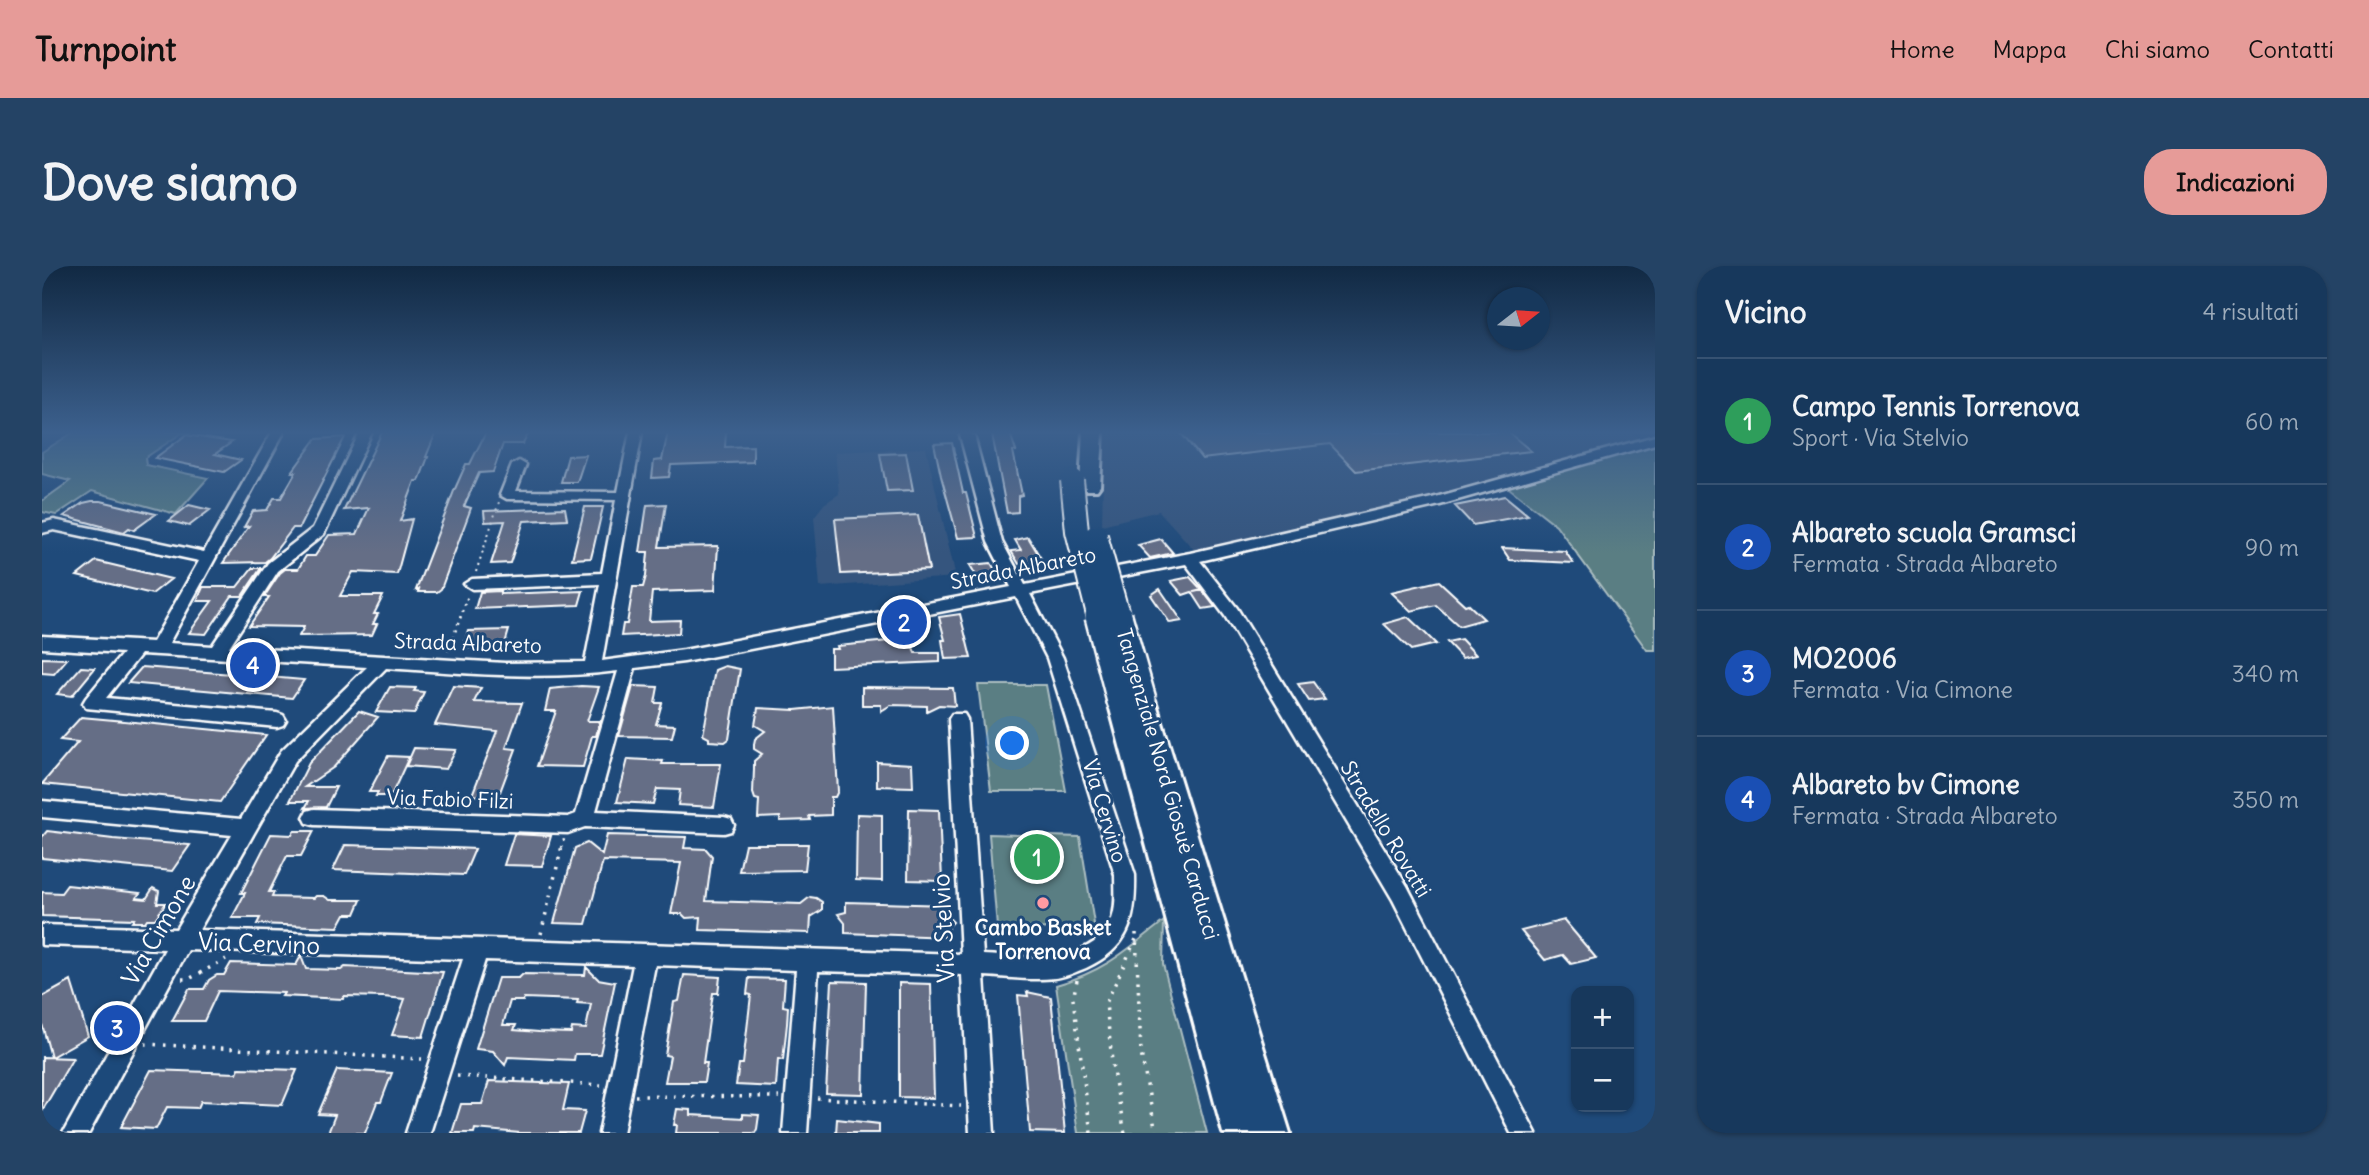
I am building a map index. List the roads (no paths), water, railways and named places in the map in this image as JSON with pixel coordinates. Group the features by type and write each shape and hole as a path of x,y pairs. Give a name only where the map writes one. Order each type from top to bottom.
{"highway":[{"name":"Tangenziale Nord Giosuè Carducci","path":"1080,472 1132,700 1242,1133"},
{"name":"Tangenziale Nord Giosuè Carducci","path":"1081,483 1083,472"},
{"name":"Tangenziale Nord Giosuè Carducci","path":"1132,700 1271,1133"}],"street":[{"path":"158,648 256,472"},
{"path":"216,653 272,567 319,531 347,472"},
{"path":"516,472 507,495 625,496"},
{"path":"592,668 629,472"},
{"name":"Via Cervino","path":"42,935 1055,968 1074,964 1109,939 1122,921 1125,875 1055,658 995,542 977,472"},
{"name":"Strada Albareto","path":"43,643 505,669 592,668 628,664 684,656 1191,558 1435,502 1540,472"},
{"path":"42,528 54,525 208,558"},
{"name":"Stradello Rovatti","path":"1191,558 1238,623 1400,893 1524,1133"},
{"path":"472,584 608,578"},
{"path":"136,647 92,703 277,720"},
{"name":"Via Cimone","path":"75,1133 160,978 288,756 382,662"},
{"path":"576,822 628,664"},
{"name":"Via Stelvio","path":"958,719 982,1133"},
{"path":"42,809 247,828"},
{"name":"Via Fabio Filzi","path":"314,817 724,825"},
{"path":"418,1133 477,950"},
{"path":"611,1133 646,956"},
{"path":"795,1133 808,960"}],"place":[{"name":"Albareto scuola Gramsci","path":"904,622"},
{"name":"Albareto bv Cimone","path":"253,665"},
{"name":"Campo Tennis Torrenova","path":"1037,857"},
{"name":"Cambo Basket Torrenova","path":"1043,903"},
{"name":"MO2006","path":"117,1028"}]}
